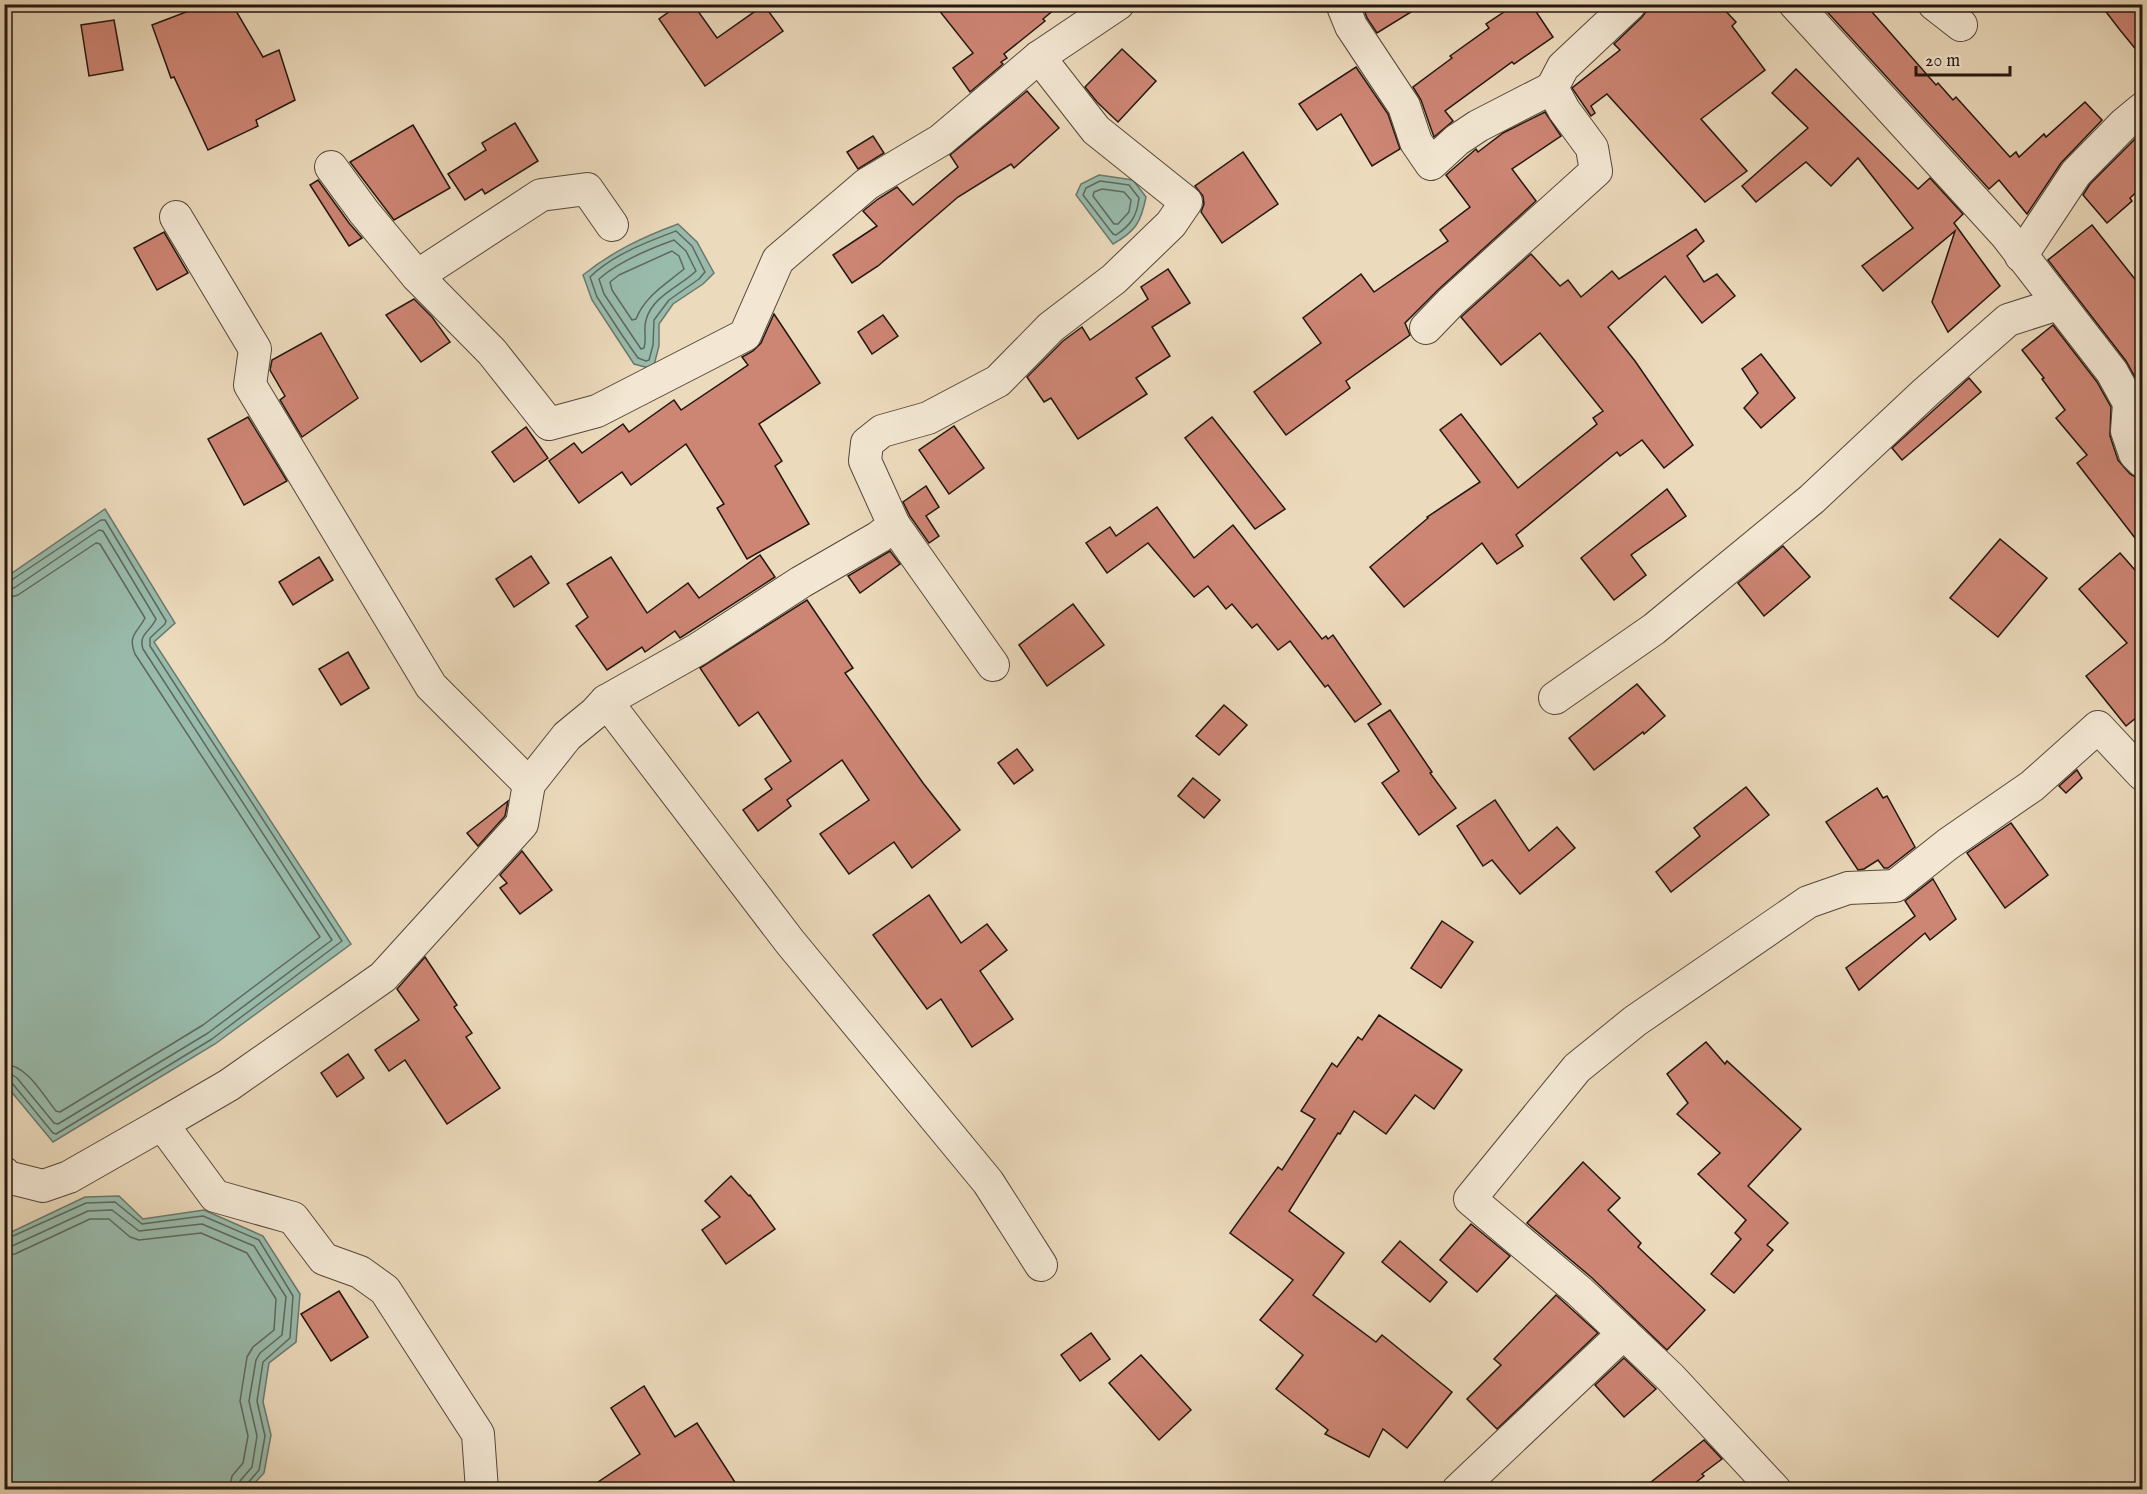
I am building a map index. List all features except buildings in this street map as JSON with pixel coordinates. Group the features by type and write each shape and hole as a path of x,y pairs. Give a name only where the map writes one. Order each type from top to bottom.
{"street":[{"path":"331,167 364,212 417,276 492,352 549,424 597,411 745,335 778,260 867,184 941,140 1039,57 1118,4"},
{"path":"1342,4 1351,26 1404,106 1416,142 1431,164 1457,140 1478,126 1552,88 1563,67 1630,4"},
{"path":"1795,4 2006,235 2112,372 2129,403 2127,431 2135,454 2142,461"},
{"path":"1934,4 1962,25"},
{"path":"993,665 894,525 865,461 867,443 882,431 928,418 998,381 1051,327 1114,279 1171,224 1186,202 1096,130 1039,57"},
{"path":"1426,328 1451,302 1596,171 1592,148 1564,110 1552,88"},
{"path":"2021,256 2076,173 2142,109"},
{"path":"417,276 541,195 587,189 612,225"},
{"path":"176,217 255,349 250,385 431,686 529,784"},
{"path":"1555,698 1654,628 1812,499 1926,392 2008,320 2058,304"},
{"path":"4,1173 7,1177 43,1186 69,1177 229,1085 382,977 522,824 529,784 567,736 606,701 698,649 801,582 879,537 894,525"},
{"path":"606,701 790,942 988,1182 1041,1265"},
{"path":"1775,1490 1671,1377 1579,1291 1470,1199 1577,1068 1635,1021 1808,902 1848,888 1895,886 1948,844 2032,786 2098,727 2142,774"},
{"path":"162,1124 215,1196 293,1218 324,1259 360,1272 385,1290 477,1434 482,1490"},
{"path":"1458,1490 1624,1333"}],"water":[{"path":"1099,175 1133,180 1146,197 1136,225 1127,235 1113,244 1076,195 1081,184"},
{"path":"678,224 697,242 714,273 703,284 673,304 659,324 659,346 653,369 634,364 592,300 583,275 629,245"},
{"path":"105,509 175,623 154,642 351,944 215,1044 53,1142 5,1084 5,578"},
{"path":"119,1196 143,1219 204,1210 263,1236 300,1294 296,1342 269,1363 263,1402 271,1435 264,1473 249,1489 5,1489 5,1235 85,1197"}]}
